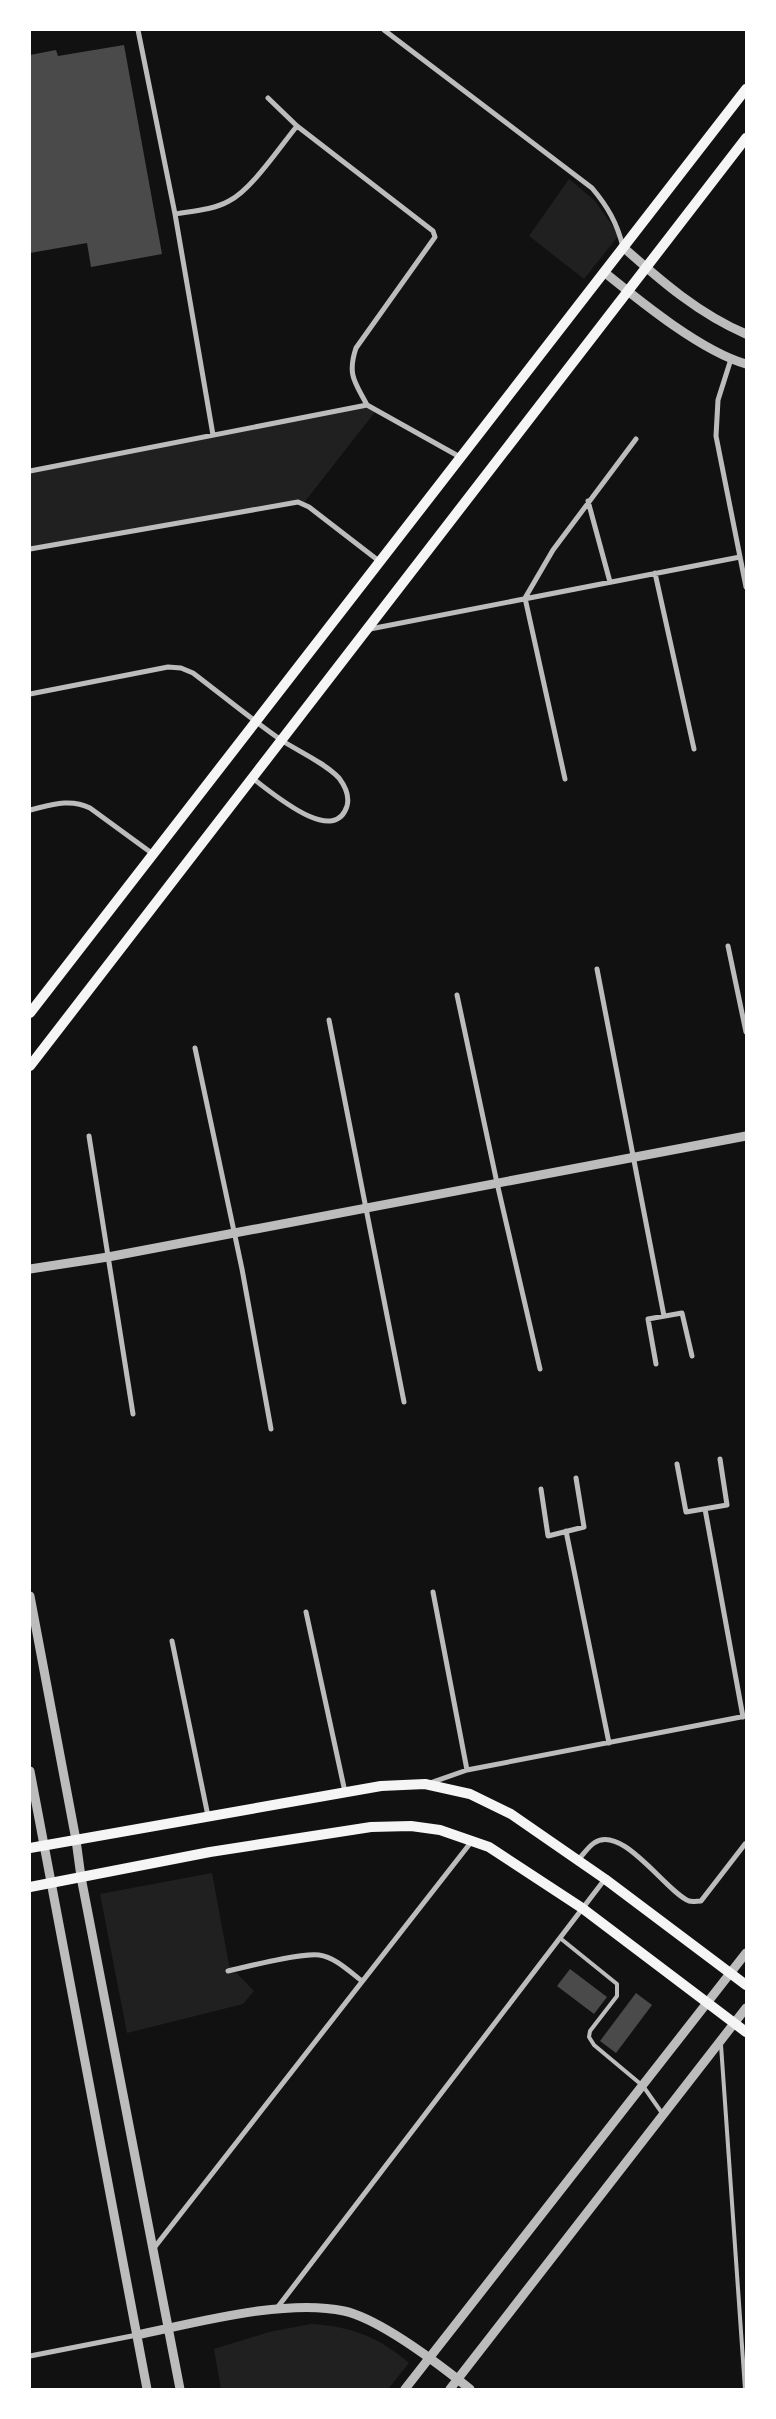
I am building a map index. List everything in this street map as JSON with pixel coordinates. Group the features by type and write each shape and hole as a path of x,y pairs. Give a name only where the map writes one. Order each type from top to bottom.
{"main road":[{"path":"30,1013 746,89"},
{"path":"30,1066 746,138"},
{"path":"30,1848 381,1786 425,1784 470,1794 510,1814 605,1878 746,1985"},
{"path":"30,1887 210,1852 371,1827 411,1826 440,1830 473,1839 489,1847 582,1908 746,2032"}],"street":[{"path":"138,30 176,214 213,435"},
{"path":"384,30 592,188 606,205 617,225 623,247 675,292 713,318 746,334"},
{"path":"268,98 297,126 433,231 435,237 356,348 351,364 354,380 367,405 460,457"},
{"path":"176,214 212,208 228,202 242,193 297,126"},
{"path":"604,272 657,313 731,359 746,364"},
{"path":"731,359 718,400 716,436 746,587"},
{"path":"30,471 367,405"},
{"path":"565,779 525,598 549,556 636,439"},
{"path":"30,549 298,502 310,507 379,561"},
{"path":"588,502 610,582"},
{"path":"366,629 740,557"},
{"path":"656,573 694,750"},
{"path":"30,694 168,667 181,668 193,673 281,740 337,776 348,794 347,806 340,816 330,821 318,820 304,815 252,778"},
{"path":"30,810 67,802 79,803 90,808 153,854"},
{"path":"728,946 746,1032"},
{"path":"597,969 664,1316"},
{"path":"457,995 497,1183 540,1369"},
{"path":"329,1020 404,1402"},
{"path":"195,1048 234,1233 271,1429"},
{"path":"89,1136 133,1414"},
{"path":"30,1269 108,1257 746,1136"},
{"path":"656,1364 648,1319 682,1313 692,1356"},
{"path":"677,1464 686,1512 727,1505 720,1459"},
{"path":"541,1490 548,1536 584,1527 576,1478"},
{"path":"425,1784 467,1770 744,1716 706,1509"},
{"path":"566,1532 609,1743"},
{"path":"433,1592 467,1770"},
{"path":"30,1596 76,1840 81,1877 180,2389"},
{"path":"306,1612 345,1792"},
{"path":"172,1642 208,1816"},
{"path":"30,1771 148,2389"},
{"path":"154,2248 473,1839"},
{"path":"578,1860 595,1842 606,1839 620,1844 646,1862 680,1896 691,1902 701,1901 746,1844"},
{"path":"276,2309 605,1878"},
{"path":"405,2389 746,1953"},
{"path":"228,1971 320,1955 335,1961 362,1981"},
{"path":"450,2389 746,2008"},
{"path":"30,2356 276,2309 323,2308 345,2311 369,2320 429,2358 470,2389"}],"lane":[{"path":"560,1938 617,1984 616,1996 590,2031 589,2037 594,2045 642,2086 663,2115"},
{"path":"720,2042 745,2389"}],"shaded area":[{"path":"569,179 595,201 619,235 584,279 529,236"},
{"path":"367,405 375,412 303,504 297,501 30,548 30,471"},
{"path":"212,1873 229,1965 254,1991 243,2004 127,2033 100,1894"},
{"path":"311,2324 339,2327 363,2334 387,2346 409,2363 388,2389 221,2389 214,2349 269,2332"}],"building":[{"path":"124,45 162,254 91,267 87,243 30,253 30,55 56,50 58,56"},
{"path":"570,1969 607,1997 594,2014 557,1986"},
{"path":"636,1993 652,2005 616,2053 600,2041"}]}
